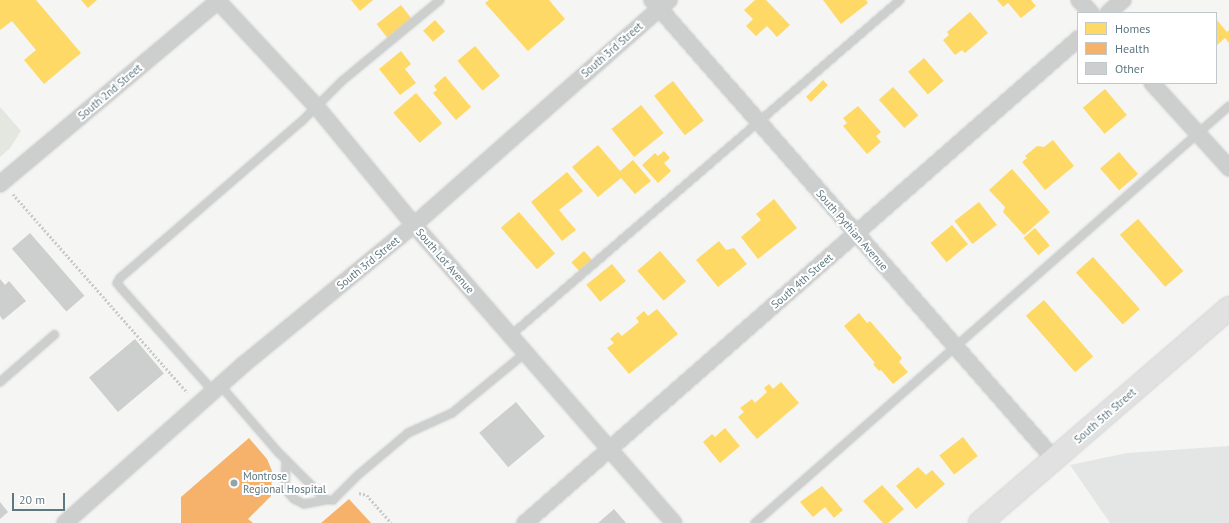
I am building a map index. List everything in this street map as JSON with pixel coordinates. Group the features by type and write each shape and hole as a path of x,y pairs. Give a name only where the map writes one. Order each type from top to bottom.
{"street":[{"name":"South Lot Avenue","path":"218,0 316,106 414,225 674,523"},
{"name":"South 2nd Street","path":"0,184 218,0"},
{"path":"1079,0 1090,12"},
{"path":"1109,12 1123,0"},
{"name":"South Pythian Avenue","path":"660,3 758,122 1054,459"},
{"name":"South 3rd Street","path":"65,523 217,388 414,225 660,3"},
{"name":"South 4th Street","path":"525,523 1077,40"},
{"path":"1153,84 1197,135 1229,168"},
{"name":"South 5th Street","path":"980,523 1229,308"}],"lane":[{"path":"326,500 117,283 120,278 301,122 342,81 440,0"},
{"path":"510,336 900,0"},
{"path":"755,523 1229,106"},
{"path":"0,382 54,335"},
{"path":"286,460 285,489 294,499 304,504 333,500 367,467 408,433 452,414 525,353"}],"path":[{"path":"16,197 188,393"},
{"path":"347,486 353,492 367,495 391,523"}],"shaded area":[{"path":"0,107 21,131 10,148 0,157"},
{"path":"1229,446 1229,523 1110,523 1070,465 1127,453"}],"building: Homes":[{"path":"0,0 36,0 81,53 44,84 24,60 36,50 12,21 0,30"},
{"path":"81,0 97,0 88,8"},
{"path":"351,0 373,0 360,11"},
{"path":"489,0 549,0 565,19 528,51 485,3"},
{"path":"755,0 766,0 790,25 777,37 767,26 756,36 746,26 753,19 744,10"},
{"path":"823,0 866,0 868,3 841,24"},
{"path":"997,0 1031,0 1036,6 1021,18 1008,3 1003,7"},
{"path":"401,5 412,19 388,38 377,24"},
{"path":"970,12 988,33 965,53 962,50 955,55 943,40 949,35 947,32"},
{"path":"435,20 445,31 433,42 423,31"},
{"path":"1217,20 1227,32 1229,30 1229,43 1225,38 1217,45"},
{"path":"475,46 500,76 482,91 457,61"},
{"path":"401,51 411,64 405,69 416,83 400,95 379,69"},
{"path":"924,58 944,81 928,94 908,72"},
{"path":"445,76 471,107 456,120 433,93 437,90 434,86"},
{"path":"823,80 828,85 811,102 806,97"},
{"path":"673,81 704,120 685,135 654,96"},
{"path":"893,87 918,115 904,128 879,100"},
{"path":"1105,89 1127,115 1105,134 1083,108"},
{"path":"416,93 442,123 420,143 393,113"},
{"path":"641,105 664,133 634,157 611,129"},
{"path":"858,106 881,132 876,136 881,142 867,154 843,126 847,123 843,118"},
{"path":"1053,140 1074,166 1045,190 1022,162 1027,158 1025,156 1037,146 1044,147"},
{"path":"598,145 620,171 633,160 651,181 635,194 621,178 598,197 572,167"},
{"path":"664,151 670,158 664,163 671,171 658,183 642,165 655,153 658,156"},
{"path":"1119,152 1138,174 1119,190 1100,168"},
{"path":"1012,169 1050,212 1024,235 1003,212 1005,207 989,190"},
{"path":"567,172 583,191 559,210 576,230 562,241 531,202"},
{"path":"774,199 797,228 758,259 741,237 761,220 756,214"},
{"path":"979,202 997,225 972,244 955,221"},
{"path":"519,212 555,254 537,269 501,228"},
{"path":"1138,219 1183,271 1165,287 1120,235"},
{"path":"952,225 968,244 947,262 931,243"},
{"path":"1035,228 1050,246 1038,255 1024,238"},
{"path":"719,241 726,250 734,248 747,264 718,287 696,260"},
{"path":"584,251 592,260 579,271 571,262"},
{"path":"660,251 686,281 664,301 637,271"},
{"path":"1093,257 1140,309 1123,324 1076,272"},
{"path":"612,264 626,281 600,302 586,285"},
{"path":"1044,300 1093,357 1075,372 1026,316"},
{"path":"657,309 678,334 629,374 607,348 614,343 610,339 618,332 622,336 639,322 636,318 644,311 648,316"},
{"path":"859,313 867,323 870,321 902,358 899,362 908,372 893,384 881,370 879,371 873,364 875,363 844,326"},
{"path":"781,382 799,403 757,439 738,417 744,412 740,408 752,399 755,403 767,392 764,388 769,384 773,389"},
{"path":"725,428 740,446 720,463 703,442 712,434 715,437"},
{"path":"963,437 978,456 954,474 939,455"},
{"path":"918,467 926,475 932,470 945,484 916,509 896,486"},
{"path":"882,485 904,509 888,523 883,523 863,501"},
{"path":"822,486 843,510 834,518 825,507 813,517 800,502"}],"building: Health":[{"name":"Montrose Regional Hospital","path":"249,438 267,459 272,471 271,496 248,519 253,523 181,523 181,497"},
{"name":"Montrose Regional Hospital","path":"349,499 371,523 321,523"}],"building: Other":[{"path":"30,233 84,296 66,311 12,249"},
{"path":"0,279 5,285 9,281 26,301 3,320 0,316"},
{"path":"135,339 164,373 118,412 89,378"},
{"path":"516,402 545,436 508,467 479,433"},
{"path":"0,502 8,512 0,519"},
{"path":"614,509 626,523 598,523"}],"place":[{"name":"Montrose Regional Hospital","path":"234,483"}]}
